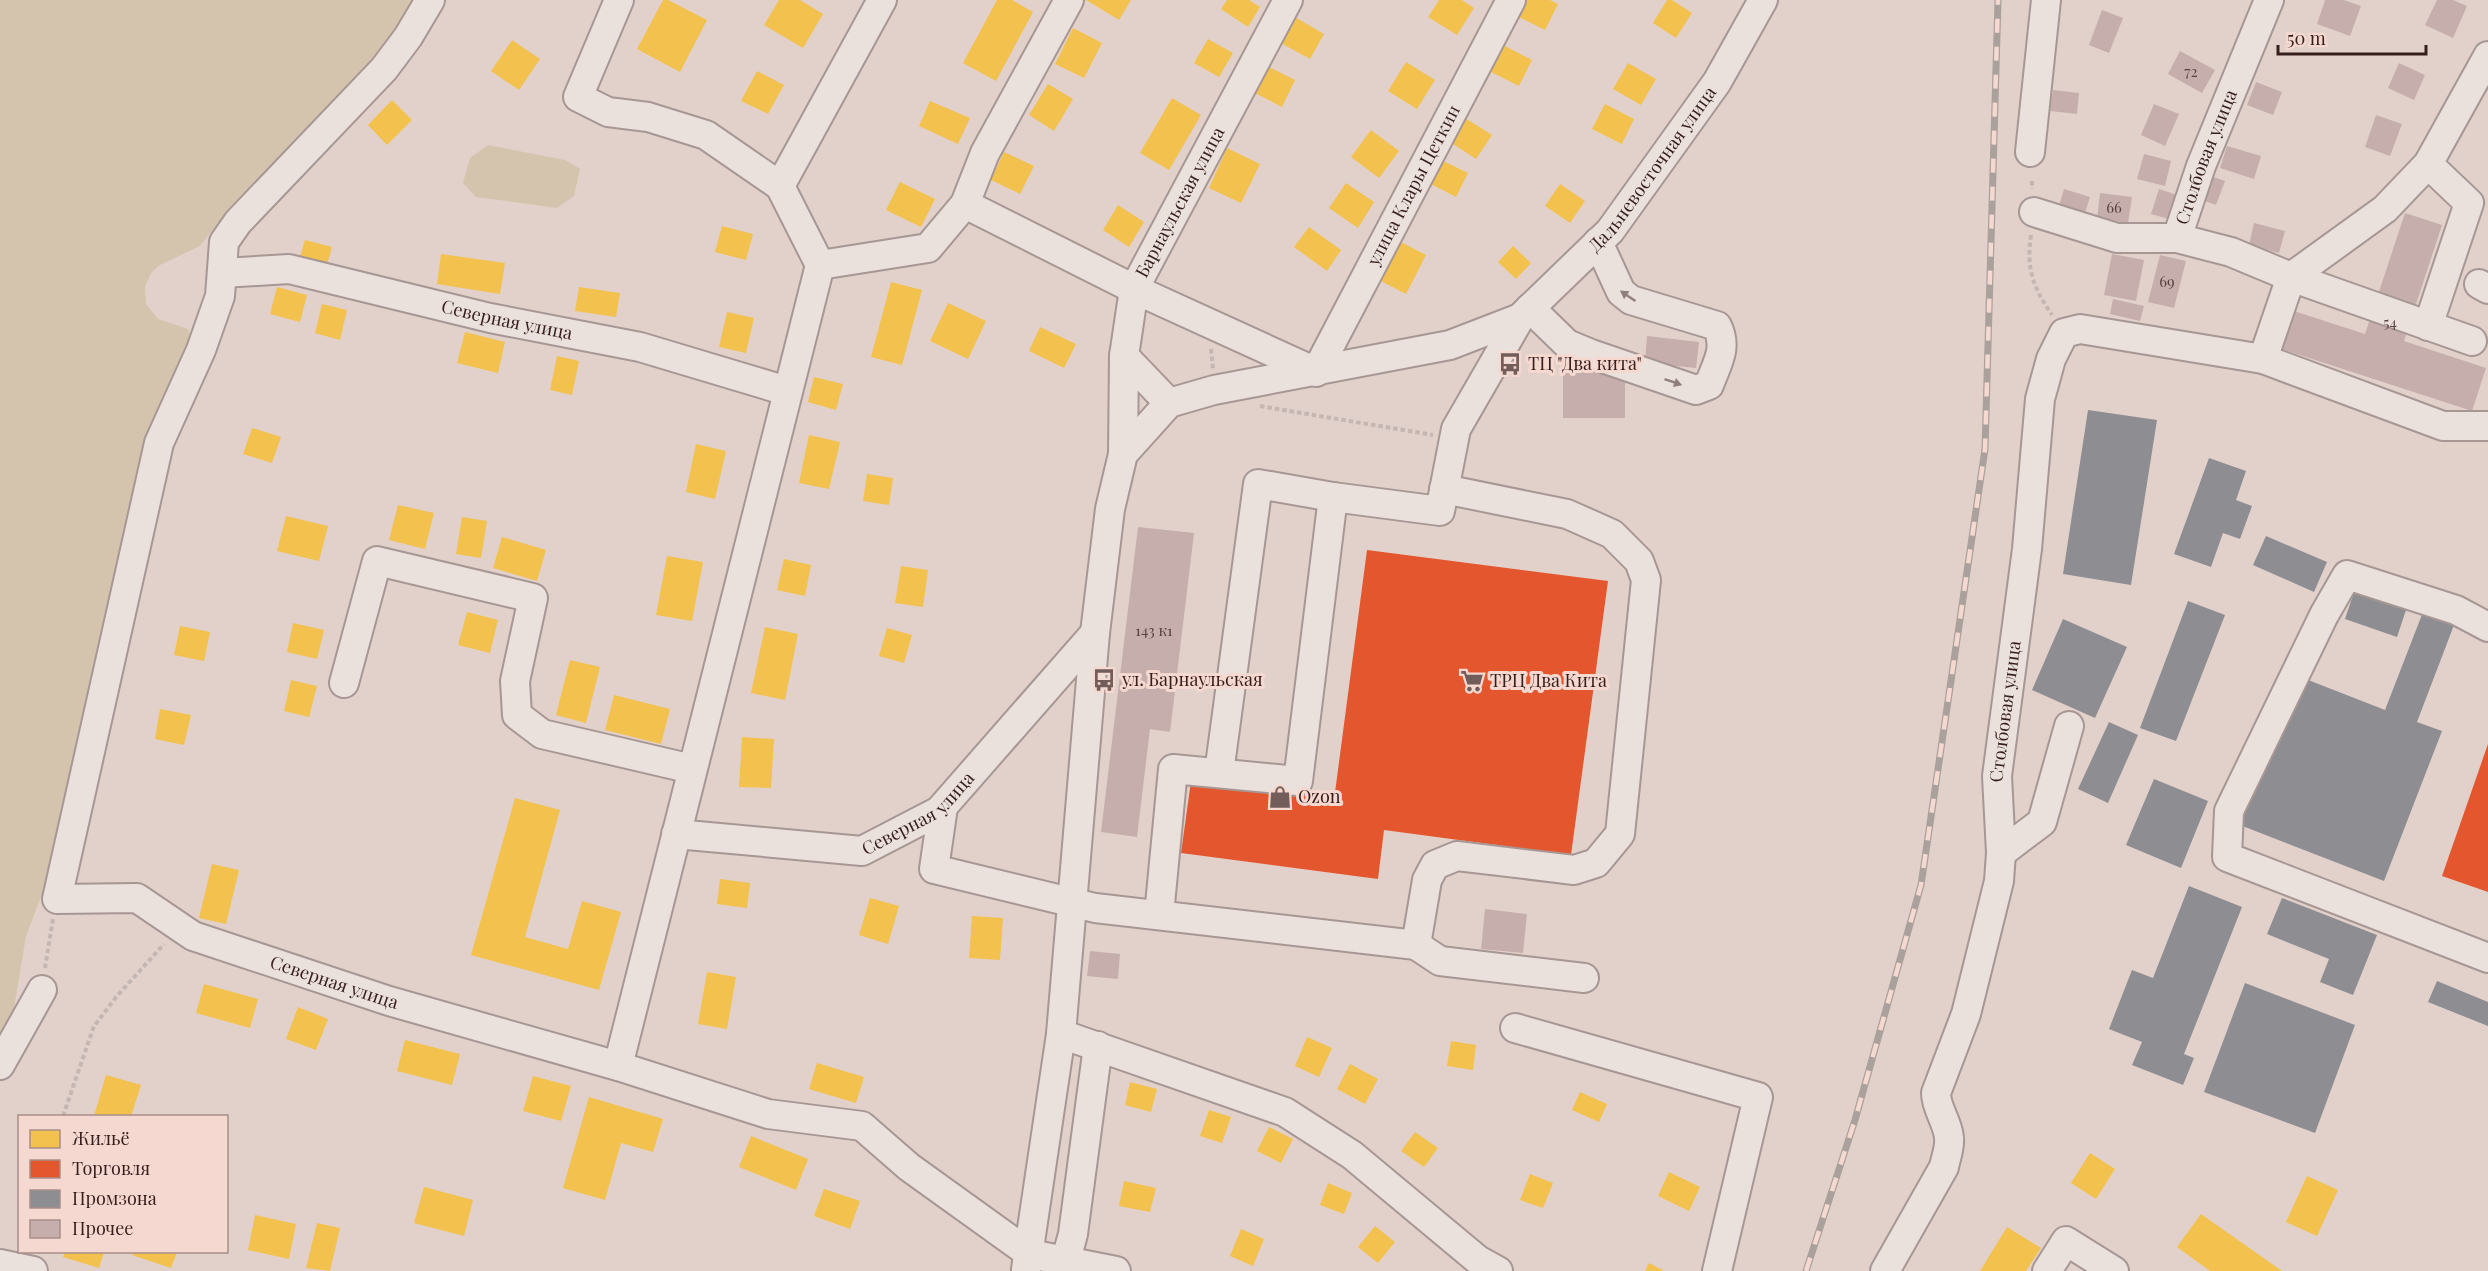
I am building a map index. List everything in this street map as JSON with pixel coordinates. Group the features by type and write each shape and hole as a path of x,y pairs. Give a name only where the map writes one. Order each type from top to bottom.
{"street":[{"path":"57,899 159,443 201,350 220,296 224,242 238,222 384,69 408,37 430,0"},
{"path":"618,1066 820,265 780,186 706,135 648,117 608,112 578,97 619,0"},
{"path":"780,186 882,0"},
{"path":"820,265 928,248 965,204 985,153 1069,0"},
{"name":"Барнаульская улица","path":"1028,1262 1061,1034 1095,633 1110,509 1123,454 1124,356 1134,289 1288,0"},
{"name":"улица Клары Цеткин","path":"1316,372 1511,0"},
{"name":"Дальневосточная улица","path":"1525,313 1610,231 1716,82 1763,0"},
{"path":"2030,153 2046,0"},
{"name":"Столбовая улица","path":"2269,0 2200,166 2177,238 2231,252 2290,277 2472,341"},
{"path":"2263,359 2290,277 2385,209 2428,164 2488,56"},
{"path":"2428,164 2469,203 2428,326"},
{"path":"965,204 1134,289 1316,372"},
{"path":"2034,212 2117,238 2177,238"},
{"path":"1525,313 1567,344 1591,354 1696,390 1708,385 1722,349 1723,338 1717,326 1631,300 1621,292 1598,242"},
{"name":"Северная улица","path":"223,273 289,269 490,318 640,347 787,391"},
{"path":"1123,454 1168,403 1214,390 1450,345 1525,313"},
{"path":"1219,773 1258,484 1440,511 1456,429 1525,313"},
{"path":"2064,333 2080,329 2263,359 2443,426 2488,426"},
{"name":"Столбовая улица","path":"1885,1271 1944,1167 1949,1137 1936,1101 1936,1093 1966,1014 1993,911 2001,853 1997,776 2027,549 2040,399 2051,359 2064,333"},
{"path":"1124,356 1168,403"},
{"path":"1416,945 1427,880 1435,865 1457,856 1574,870 1596,863 1620,834 1646,579 1639,561 1612,534 1567,514 1444,489"},
{"path":"1159,915 1173,769 1298,781 1334,497"},
{"path":"344,683 377,561 533,598 515,681 517,715 542,734 692,769"},
{"path":"2488,627 2456,610 2347,575 2324,615 2229,811 2227,857 2488,958"},
{"name":"Северная улица","path":"676,834 862,851 944,807 1095,633"},
{"path":"2001,853 2042,822 2069,726"},
{"path":"944,807 934,869 1071,904 1416,945 1440,962 1584,978"},
{"name":"Северная улица","path":"57,899 137,898 193,936 389,1001 618,1066 768,1114 862,1126 909,1167 1028,1262"},
{"path":"0,1065 42,990"},
{"path":"1515,1028 1758,1097 1717,1271"},
{"path":"1061,1034 1285,1112 1352,1155 1478,1260 1498,1271"},
{"path":"1064,1266 1073,1234 1098,1046"},
{"path":"2047,1271 2066,1241 2114,1271"},
{"path":"1028,1262 1116,1271"},
{"path":"0,1264 33,1271"}],"path":[{"path":"2034,212 2028,254 2035,289 2064,333"},
{"path":"1209,323 1214,390"},
{"path":"1258,406 1454,439"},
{"path":"42,990 57,899"},
{"path":"63,1115 94,1026 117,996 180,927"}],"shaded area":[{"path":"0,0 419,0 363,78 228,210 200,246 160,265 151,273 145,287 146,304 158,319 188,329 193,339 53,866 26,936 11,1027 0,1054"},
{"path":"488,145 565,160 580,169 574,196 557,208 476,197 463,183 470,158"}],"building: Жильё":[{"path":"663,0 668,0 707,20 680,72 637,49"},
{"path":"779,0 800,0 823,14 803,48 764,25"},
{"path":"997,0 1012,0 1033,12 996,81 963,63"},
{"path":"1086,0 1131,0 1119,20"},
{"path":"1227,0 1249,0 1260,7 1248,27 1221,9"},
{"path":"1439,0 1462,0 1474,8 1457,35 1428,17"},
{"path":"1520,0 1550,0 1558,4 1545,30 1513,14"},
{"path":"1667,0 1672,0 1692,13 1676,38 1653,23"},
{"path":"1293,16 1324,34 1310,59 1279,42"},
{"path":"1073,28 1102,43 1084,78 1055,64"},
{"path":"1208,39 1233,53 1219,77 1194,63"},
{"path":"512,40 540,59 519,90 491,71"},
{"path":"1501,44 1532,60 1519,86 1487,70"},
{"path":"1406,62 1435,80 1417,109 1388,91"},
{"path":"1628,63 1656,79 1641,105 1613,89"},
{"path":"1269,67 1295,80 1282,107 1255,93"},
{"path":"757,71 784,85 768,114 741,101"},
{"path":"1048,84 1073,99 1054,131 1029,115"},
{"path":"1172,98 1201,115 1169,170 1140,153"},
{"path":"392,100 412,120 387,145 368,125"},
{"path":"930,101 970,118 958,144 919,126"},
{"path":"1605,104 1634,119 1622,144 1592,129"},
{"path":"1465,118 1492,135 1476,159 1450,142"},
{"path":"1371,130 1399,151 1379,178 1351,157"},
{"path":"1227,148 1260,164 1241,203 1209,188"},
{"path":"1004,152 1034,166 1020,194 991,180"},
{"path":"1439,159 1468,173 1456,197 1427,182"},
{"path":"900,182 935,199 921,227 886,210"},
{"path":"1346,183 1374,202 1358,228 1329,208"},
{"path":"1560,184 1585,201 1570,223 1545,206"},
{"path":"1118,205 1144,222 1129,247 1103,230"},
{"path":"722,226 753,234 746,260 715,252"},
{"path":"1309,227 1341,250 1327,271 1294,247"},
{"path":"1395,239 1426,255 1406,294 1375,278"},
{"path":"305,240 332,247 326,268 299,260"},
{"path":"1513,246 1531,263 1516,279 1498,262"},
{"path":"441,254 505,263 500,294 437,284"},
{"path":"891,282 922,290 902,365 871,357"},
{"path":"277,287 307,295 300,322 270,314"},
{"path":"579,287 620,293 616,317 575,311"},
{"path":"948,303 986,321 968,359 930,341"},
{"path":"322,304 347,310 340,340 315,333"},
{"path":"727,312 754,318 746,353 719,347"},
{"path":"1040,327 1076,344 1064,368 1029,351"},
{"path":"465,332 505,342 498,373 457,363"},
{"path":"557,356 579,361 572,395 550,390"},
{"path":"814,377 843,384 836,410 808,402"},
{"path":"252,428 281,437 272,463 243,454"},
{"path":"809,435 840,442 829,489 799,483"},
{"path":"696,444 726,451 715,499 686,492"},
{"path":"867,474 893,478 889,505 863,501"},
{"path":"398,505 434,513 425,549 389,540"},
{"path":"286,516 328,526 319,561 277,551"},
{"path":"462,517 487,521 481,558 456,554"},
{"path":"502,537 546,550 537,581 493,568"},
{"path":"667,556 703,562 692,621 656,615"},
{"path":"784,559 811,565 805,596 777,590"},
{"path":"901,566 928,570 923,607 895,603"},
{"path":"467,612 498,620 490,653 458,645"},
{"path":"293,623 324,630 317,659 287,652"},
{"path":"180,626 210,632 204,661 174,655"},
{"path":"765,627 798,634 785,700 751,693"},
{"path":"887,628 912,635 904,663 879,656"},
{"path":"570,660 600,667 586,723 556,715"},
{"path":"291,680 317,686 309,717 284,711"},
{"path":"614,695 670,709 661,744 605,730"},
{"path":"160,709 191,715 184,745 155,739"},
{"path":"742,737 774,739 771,788 739,787"},
{"path":"515,798 560,810 525,937 568,949 582,901 621,912 599,990 471,955"},
{"path":"212,864 239,870 226,924 199,918"},
{"path":"720,879 750,883 747,908 717,904"},
{"path":"870,898 899,906 888,944 859,935"},
{"path":"972,916 1003,918 1000,960 969,958"},
{"path":"707,972 736,977 727,1029 698,1024"},
{"path":"204,984 258,999 250,1028 196,1013"},
{"path":"298,1007 328,1019 316,1050 286,1039"},
{"path":"1307,1037 1332,1048 1319,1077 1295,1066"},
{"path":"405,1040 460,1054 452,1085 397,1071"},
{"path":"1451,1041 1476,1045 1473,1070 1447,1066"},
{"path":"817,1063 864,1077 856,1103 809,1089"},
{"path":"1350,1064 1378,1079 1365,1104 1337,1089"},
{"path":"106,1075 141,1085 131,1115 94,1115"},
{"path":"533,1076 571,1086 561,1121 523,1111"},
{"path":"1130,1082 1157,1089 1151,1112 1125,1105"},
{"path":"1580,1092 1607,1104 1599,1122 1572,1110"},
{"path":"589,1097 663,1119 653,1152 621,1143 605,1200 563,1188"},
{"path":"1209,1110 1231,1117 1222,1143 1200,1136"},
{"path":"1269,1127 1293,1139 1281,1163 1257,1151"},
{"path":"1415,1132 1438,1148 1424,1167 1401,1151"},
{"path":"751,1136 808,1159 796,1190 739,1167"},
{"path":"2090,1153 2115,1169 2096,1199 2071,1183"},
{"path":"1669,1172 1700,1187 1689,1211 1658,1196"},
{"path":"1530,1174 1553,1183 1543,1208 1520,1200"},
{"path":"2307,1176 2338,1190 2317,1236 2286,1222"},
{"path":"1124,1181 1156,1188 1150,1212 1119,1206"},
{"path":"1328,1183 1352,1193 1344,1214 1320,1205"},
{"path":"424,1187 473,1200 464,1236 414,1223"},
{"path":"824,1189 860,1201 850,1229 814,1216"},
{"path":"2201,1214 2282,1271 2210,1271 2177,1247"},
{"path":"255,1215 296,1224 289,1259 248,1250"},
{"path":"317,1223 340,1228 330,1271 306,1268"},
{"path":"1375,1226 1395,1242 1378,1263 1358,1247"},
{"path":"2007,1227 2041,1248 2026,1271 1980,1271"},
{"path":"1241,1229 1264,1239 1253,1266 1230,1256"},
{"path":"65,1253 104,1253 99,1268 63,1257"},
{"path":"133,1253 177,1253 171,1268 132,1255"},
{"path":"1649,1263 1664,1271 1645,1271"}],"building: Торговля":[{"name":"ТРЦ Два Кита","path":"1367,550 1608,581 1571,855 1384,830 1378,879 1181,853 1191,781 1334,800"},
{"path":"2488,744 2488,892 2442,876"}],"building: Промзона":[{"path":"2088,410 2157,420 2131,585 2063,574"},
{"path":"2209,458 2246,471 2236,500 2252,506 2240,539 2223,533 2211,567 2174,554"},
{"path":"2266,536 2327,562 2314,592 2253,565"},
{"path":"2357,583 2409,601 2397,637 2345,619"},
{"path":"2188,601 2225,615 2176,741 2140,728"},
{"path":"2423,612 2454,625 2417,722 2442,731 2384,881 2240,825 2298,676 2385,710"},
{"path":"2063,619 2127,647 2095,718 2032,690"},
{"path":"2109,722 2138,735 2108,803 2078,789"},
{"path":"2154,779 2208,801 2181,868 2126,845"},
{"path":"2189,886 2242,907 2184,1054 2194,1058 2183,1085 2132,1065 2142,1042 2109,1029 2132,970 2153,978"},
{"path":"2282,898 2377,935 2353,995 2320,982 2329,959 2267,934"},
{"path":"2437,981 2488,1002 2488,1026 2428,1002"},
{"path":"2245,983 2355,1025 2315,1133 2204,1092"}],"building: Прочее":[{"path":"2325,0 2344,0 2361,6 2350,36 2317,24"},
{"path":"2437,0 2453,0 2467,6 2453,38 2425,25"},
{"path":"2102,10 2123,18 2109,53 2089,45"},
{"path":"2180,51 2215,70 2202,93 2168,74"},
{"path":"2399,63 2425,75 2414,100 2388,88"},
{"path":"2256,82 2282,92 2273,115 2247,105"},
{"path":"2053,90 2079,93 2077,114 2050,111"},
{"path":"2154,104 2179,114 2165,146 2141,135"},
{"path":"2376,115 2402,124 2390,156 2365,147"},
{"path":"2227,146 2261,156 2254,179 2220,168"},
{"path":"2144,154 2171,161 2165,186 2137,179"},
{"path":"2205,174 2225,181 2216,205 2196,198"},
{"path":"2064,189 2090,197 2084,216 2058,209"},
{"path":"2159,189 2177,195 2169,219 2151,214"},
{"path":"2100,193 2132,197 2128,223 2097,219"},
{"path":"2405,213 2442,225 2404,341 2486,368 2472,411 2281,349 2294,311 2365,334"},
{"path":"2254,223 2285,231 2279,253 2249,245"},
{"path":"2112,254 2144,260 2136,301 2104,295"},
{"path":"2160,255 2186,261 2174,308 2148,302"},
{"path":"2113,299 2144,306 2140,321 2110,314"},
{"path":"1647,336 1699,342 1696,368 1645,363"},
{"path":"1563,371 1625,372 1625,418 1563,418"},
{"path":"1138,527 1194,533 1170,732 1150,729 1137,837 1101,832"},
{"path":"1485,909 1527,914 1523,953 1481,949"},
{"path":"1090,951 1120,954 1118,979 1087,976"}],"railway":[{"path":"1806,1271 1855,1120 1921,885 1985,449 1998,0"}],"place":[{"name":"ТЦ \"Два кита\"","path":"1510,364"},
{"name":"ул. Барнаульская","path":"1104,680"},
{"name":"ТРЦ Два Кита","path":"1472,681"},
{"name":"Ozon","path":"1280,797"}]}
